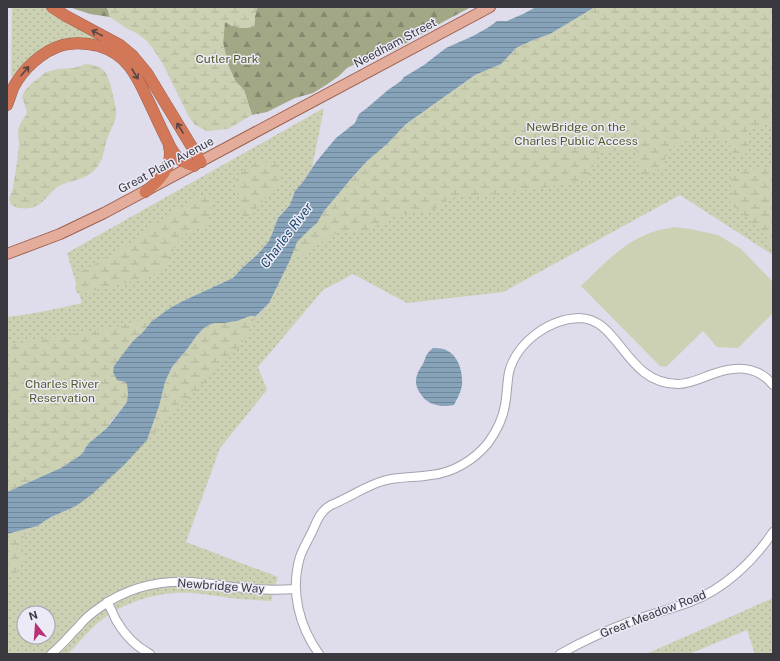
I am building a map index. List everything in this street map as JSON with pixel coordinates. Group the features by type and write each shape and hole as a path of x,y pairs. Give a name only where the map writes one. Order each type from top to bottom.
{"highway":[{"path":"52,7 120,45 132,55 147,73 197,164"},
{"path":"7,106 14,88 21,76 44,54 66,44 78,43 96,45 112,51 130,66 140,82 170,148 170,158 166,171 159,180 145,192"},
{"path":"168,143 178,158 185,163 197,164"}],"main road":[{"name":"Needham Street","path":"334,91 490,7"},
{"name":"Great Plain Avenue","path":"7,254 67,231 94,218 334,91"}],"street":[{"path":"319,654 302,622 298,609 296,589 297,570 302,552 320,514 327,507 379,482 450,471 467,462 482,449 493,435 502,417 509,372 517,356 525,345 541,330 553,324 567,320 580,318 590,320 598,324 609,333 638,368 649,376 660,381 686,383 724,370 742,369 752,370 760,374 773,385"},
{"name":"Great Meadow Road","path":"560,654 590,638 612,629 689,602 710,593 730,579 749,562 765,544 773,532"},
{"name":"Newbridge Way","path":"51,654 82,622 107,602 120,595 142,587 175,582 200,582 248,589 296,589"},
{"path":"107,602 126,634 139,647 150,654"}],"green space":[{"path":"12,7 46,7 102,41 102,43 78,40 15,76 11,76"},
{"path":"69,7 107,7 110,17 90,14"},
{"path":"107,7 257,7 255,26 240,28 226,22 225,23 223,43 228,65 236,82 244,90 252,115 228,129 207,131 195,125 189,117 163,64 154,50 146,40 110,17"},
{"name":"Cutler Park","path":"257,7 471,7 396,49 374,55 347,68 339,76 313,93 295,98 267,112 252,115 244,90 236,82 228,65 223,43 224,23 226,22 232,26 255,16"},
{"name":"NewBridge on the Charles Public Access","path":"595,7 773,7 773,255 680,195 503,292 407,303 353,274 323,290 258,367 267,390 220,448 186,542 278,577 271,601 236,599 192,593 155,596 132,603 110,614 100,621 68,654 7,654 7,534 37,526 51,517 76,506 250,316 257,316 269,303 297,242"},
{"path":"595,7 773,7 773,121 747,131 749,148 748,153 735,156 728,143 721,139 702,138 683,142 669,150 667,153 665,157 665,169 657,170 652,174 646,174 640,177 637,164 638,150 606,151 601,153 597,158 586,179 549,187 497,194 459,196 447,200 430,211 405,213 359,233 342,231 336,233 303,254 290,260 297,242 317,223 335,197 367,161 387,144 406,124 475,75 501,64 516,48 550,34"},
{"path":"86,64 99,67 105,72 111,87 115,107 116,116 106,142 101,161 87,176 65,183 53,191 35,207 23,208 11,205 9,199 13,188 17,162 19,145 18,130 27,112 22,97 24,92 46,72 58,69 74,68"},
{"name":"Charles River Reservation","path":"324,108 312,168 295,191 290,205 278,218 269,241 233,278 183,301 170,308 151,322 133,341 7,492 7,317 82,303 67,253"},
{"path":"260,160 278,164 281,175 281,183 279,187 264,199 251,214 247,217 243,217 235,183 241,172 248,166"},
{"path":"773,168 773,248 764,235 730,202 730,172"},
{"path":"204,194 211,196 212,205 211,212 205,226 186,234 179,241 162,270 148,278 79,294 77,293 75,287 82,271 107,258 133,241 160,220"},
{"path":"674,227 718,235 741,249 773,282 773,313 738,348 717,347 703,331 666,367 660,366 581,286 607,261 634,240 656,231"},
{"path":"250,316 256,316 239,348 147,440 165,382 172,367 197,335 204,328 214,323 237,321"},
{"path":"158,317 151,322 133,341 123,354 120,381 127,384 127,402 107,428 89,443 83,453 61,468 7,492 7,345 116,327 135,321"},
{"path":"37,526 23,538 22,546 25,557 18,570 7,579 7,534"},
{"path":"773,598 773,654 755,654 747,630 689,654 646,654"}],"water":[{"name":"Charles River","path":"536,7 595,7 550,34 516,48 501,64 475,75 406,124 387,144 367,161 324,211 317,223 297,242 269,303 256,316 250,316 237,321 214,323 204,328 197,335 172,367 165,382 159,406 147,440 124,465 91,495 76,506 51,517 37,526 7,534 7,492 61,468 78,457 83,453 89,443 107,428 127,402 127,384 117,380 113,372 114,366 133,341 151,322 170,308 233,278 257,255 269,241 278,218 290,205 295,191 336,138 355,123 359,114 404,77 424,65 446,48 473,36 497,21 507,21"},
{"path":"433,348 448,351 456,358 458,363 462,374 462,385 454,405 439,406 430,403 423,397 417,387 416,380 418,372 427,354"}]}
